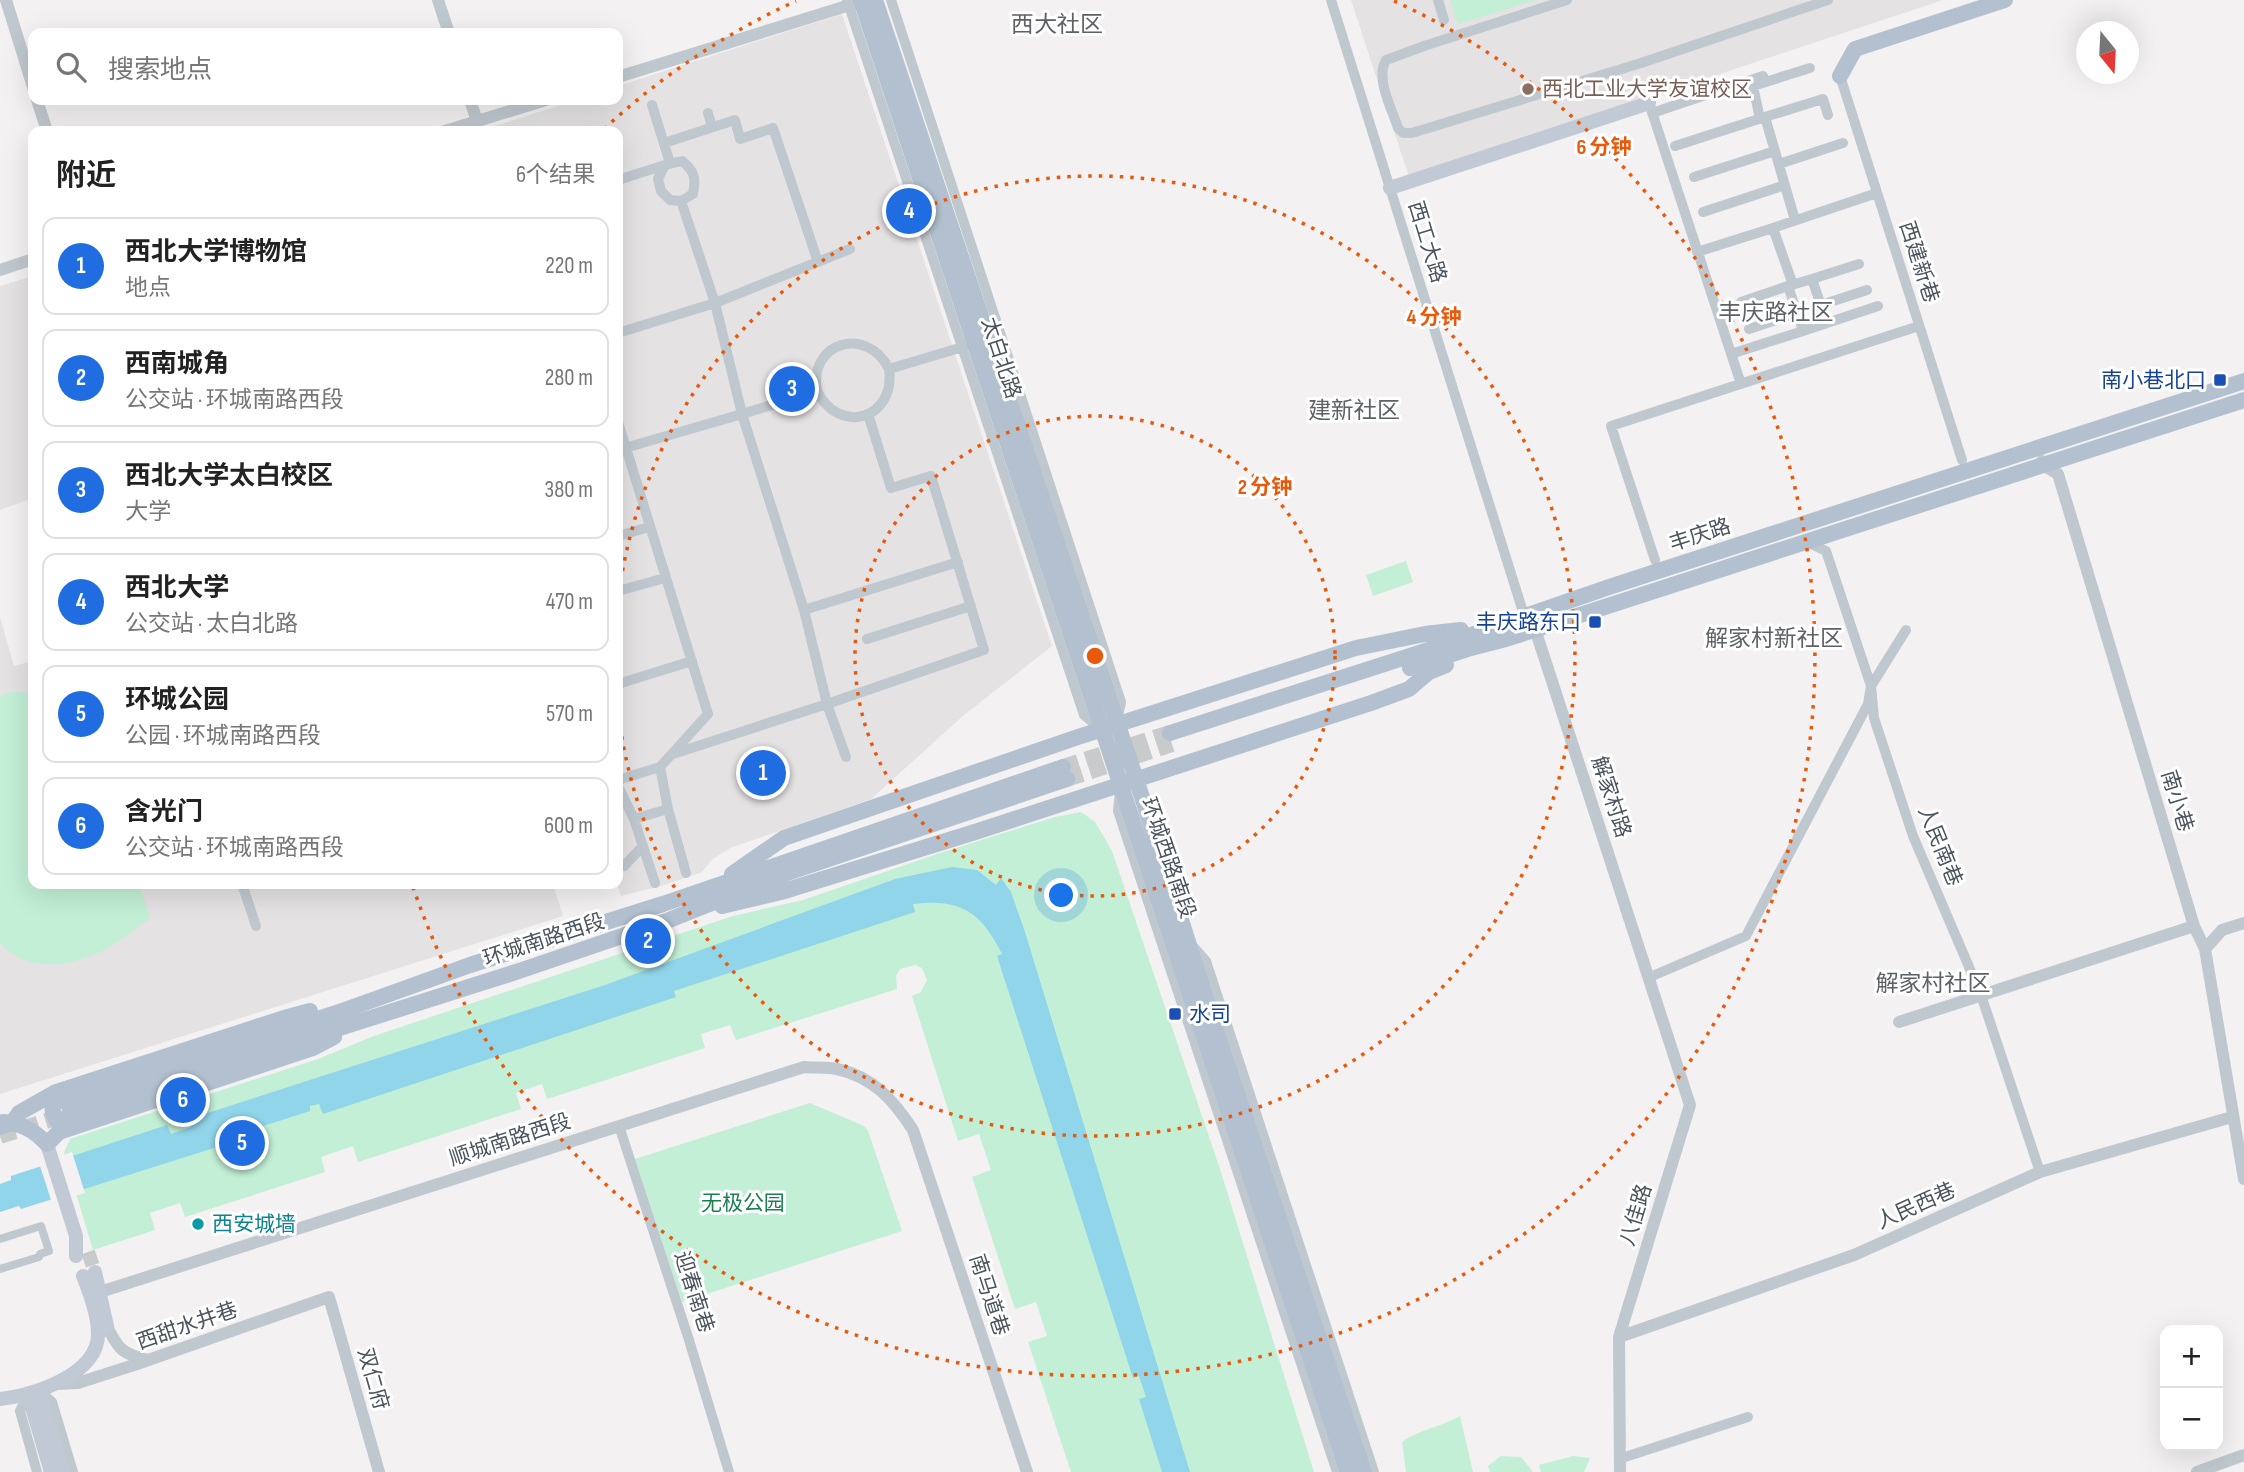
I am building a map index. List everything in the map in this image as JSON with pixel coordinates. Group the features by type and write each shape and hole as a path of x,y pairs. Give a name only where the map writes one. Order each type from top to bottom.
{"main road":[{"path":"1840,76 1855,49 2006,0"},
{"name":"太白北路","path":"860,1 1110,727"},
{"name":"太白北路","path":"860,1 968,346 1110,727"},
{"path":"1390,188 1650,108"},
{"name":"丰庆路","path":"2244,381 1519,617 1171,738 1506,639 2244,400"},
{"path":"715,886 785,838 1110,727 1356,649 1425,634 1452,633 1519,617"},
{"path":"695,909 730,905 781,892 1409,689 1429,672 1506,639"},
{"name":"环城西路南段","path":"1110,727 1190,990 1348,1472"},
{"name":"环城南路西段","path":"4,1124 19,1113 64,1109 313,1048 366,1019 519,971 1065,773 404,988 64,1109"},
{"name":"环城西路南段","path":"1128,782 1187,939 1364,1472"},
{"path":"49,1147 59,1132 64,1109"},
{"path":"4,1124 20,1125 38,1134 49,1147 82,1254"},
{"path":"1,1400 56,1384 89,1358 102,1330 100,1292 89,1274 90,1296 102,1330"},
{"path":"34,1392 51,1472"},
{"path":"34,1392 63,1472"}],"street":[{"path":"6,0 28,71"},
{"path":"438,0 447,28"},
{"path":"891,0 1121,702 1110,727"},
{"name":"西工大路","path":"1331,0 1519,617"},
{"path":"1438,0 1444,20"},
{"path":"1567,0 1387,60 1383,65 1384,85 1398,128 1403,133 1412,133 1641,63 1828,0"},
{"path":"623,75 860,1"},
{"path":"1795,220 1753,86 1810,68"},
{"path":"1741,384 1650,108 1763,76"},
{"name":"西建新巷","path":"1840,76 1962,460"},
{"path":"1675,146 1823,99 1828,114"},
{"path":"39,105 45,126"},
{"path":"472,105 477,121"},
{"path":"460,126 530,105"},
{"path":"623,178 667,164 682,161 691,168 696,181 693,194 681,201 670,200 661,191 658,178 667,164 664,143 652,105"},
{"path":"708,113 712,127"},
{"path":"664,143 735,120 740,138 773,128 818,262"},
{"path":"1779,164 1843,143"},
{"path":"1694,177 1775,151"},
{"path":"1703,212 1785,186"},
{"path":"1698,252 1877,193"},
{"path":"681,201 715,303 742,414 804,610 827,704 846,757"},
{"path":"1773,228 1803,331"},
{"path":"623,331 715,303 850,249"},
{"path":"0,270 28,261"},
{"path":"1741,302 1859,264"},
{"path":"1812,279 1827,323"},
{"path":"1821,305 1867,290"},
{"path":"1731,354 1878,306"},
{"path":"1749,329 1797,313"},
{"path":"1655,560 1611,426 1919,326"},
{"path":"853,343 872,348 884,359 889,369 889,389 883,402 868,414 851,418 839,415 823,403 817,391 816,374 821,361 833,348 843,344 853,343"},
{"path":"889,369 968,346"},
{"path":"623,449 817,391"},
{"path":"673,754 984,650 931,476 891,488 868,414"},
{"name":"南小巷","path":"2038,447 2043,465 2058,474 2194,926 2205,949 2244,1180"},
{"path":"623,452 708,714 660,767 623,778"},
{"path":"623,535 649,527"},
{"name":"人民南巷","path":"1807,542 1826,551 1871,685 1874,718 1913,836 1981,995 2040,1172"},
{"path":"804,610 958,562"},
{"path":"623,590 665,578"},
{"path":"867,639 971,606"},
{"name":"解家村路","path":"1535,629 1650,977"},
{"path":"1650,977 1746,936 1868,704 1871,685 1906,630"},
{"path":"623,682 692,661"},
{"path":"660,767 686,873"},
{"name":"环城西路南段","path":"1128,782 1118,811 1337,1472"},
{"path":"623,796 634,819 655,883"},
{"path":"634,819 668,808"},
{"path":"624,866 643,846"},
{"path":"244,889 256,926"},
{"path":"2205,949 2222,930 2244,923"},
{"path":"1899,1021 2194,926"},
{"name":"环城西路南段","path":"1187,939 1206,961 1374,1472"},
{"path":"1170,968 1190,990"},
{"name":"八佳路","path":"1620,1465 1619,1337 1690,1105 1650,977"},
{"name":"顺城南路西段","path":"100,1292 804,1067 837,1069 869,1082 895,1103 913,1130"},
{"name":"人民西巷","path":"1619,1337 1854,1255 2040,1172 2232,1117"},
{"name":"迎春南巷","path":"619,1126 729,1472"},
{"name":"南马道巷","path":"913,1130 1027,1472"},
{"path":"0,1239 17,1229 41,1226 49,1251 0,1269"},
{"name":"西甜水井巷","path":"56,1384 78,1383 148,1361 329,1297"},
{"name":"双仁府","path":"329,1297 379,1472"},
{"path":"102,1330 127,1355 148,1361"},
{"path":"37,1472 20,1411 34,1392 52,1402 73,1472"},
{"path":"1620,1465 1748,1417"},
{"path":"2197,1472 2244,1455"}],"shaded area":[{"name":"西北工业大学友谊校区","path":"1351,0 1943,0 1409,177"},
{"path":"842,14 1052,646 964,715 871,799 730,848 713,859 702,872 621,896 619,889 623,889 623,126 495,126 560,105 623,105 623,84"},
{"path":"28,278 28,500 0,510 0,286"},
{"path":"0,617 14,666 28,662 28,889 555,889 563,916 0,1094"}],"green space":[{"path":"1450,0 1536,0 1458,24"},
{"path":"1406,561 1413,582 1373,596 1366,575"},
{"path":"12,692 28,693 28,889 141,889 150,918 107,949 74,961 61,964 34,963 10,953 0,943 0,696"},
{"path":"1081,812 1095,822 1112,851 1220,1169 1314,1472 1071,1472 1028,1342 1047,1336 1036,1302 1015,1309 972,1177 991,1170 979,1134 958,1141 912,996 921,992 927,980 922,968 915,965 900,969 896,976 897,989 736,1040 730,1025 701,1034 705,1048 547,1099 542,1084 516,1093 521,1109 358,1162 353,1146 321,1157 325,1172 185,1217 180,1203 150,1213 155,1230 93,1250 64,1153 70,1139 318,1059 374,1036 733,916 803,900 940,853 1055,817"},
{"name":"无极公园","path":"810,1103 864,1126 868,1131 902,1231 682,1302 635,1159"},
{"path":"1460,1416 1473,1472 1406,1472 1402,1442"},
{"path":"1501,1456 1521,1457 1533,1472 1490,1472 1488,1466"},
{"path":"1573,1456 1590,1458 1584,1472 1541,1472 1539,1465"}],"water":[{"path":"952,867 977,870 996,885 1001,878 1011,892 1190,1472 1162,1472 1139,1399 1146,1397 1139,1376 1133,1378 997,956 1002,954 977,918 957,906 944,903 913,904 915,912 674,991 676,997 323,1114 319,1104 310,1106 310,1111 254,1129 255,1135 21,1209 19,1206 0,1212 0,1184 11,1180 11,1176 167,1125 171,1134 191,1127 189,1119 605,985 895,879"}],"pier":[{"path":"72,1152 85,1193 52,1203 39,1163"}],"tunnel":[{"path":"1063,767 1170,733"},
{"path":"1067,779 1172,744"},
{"path":"0,1136 68,1114"},
{"path":"88,1252 95,1272"}],"place":[{"name":"西北工业大学友谊校区","path":"1528,89"},
{"name":"西北大学","path":"909,211"},
{"name":"南小巷北口","path":"2220,380"},
{"name":"西北大学太白校区","path":"792,389"},
{"name":"丰庆路东口","path":"1595,622"},
{"name":"西北大学博物馆","path":"763,773"},
{"name":"西南城角","path":"648,941"},
{"name":"水司","path":"1175,1014"},
{"name":"含光门","path":"183,1100"},
{"name":"环城公园","path":"242,1143"},
{"name":"西安城墙","path":"198,1224"}],"district":[{"name":"西大社区","path":"1057,25"},
{"name":"丰庆路社区","path":"1776,313"},
{"name":"建新社区","path":"1354,411"},
{"name":"解家村新社区","path":"1774,639"},
{"name":"解家村社区","path":"1933,984"}]}
